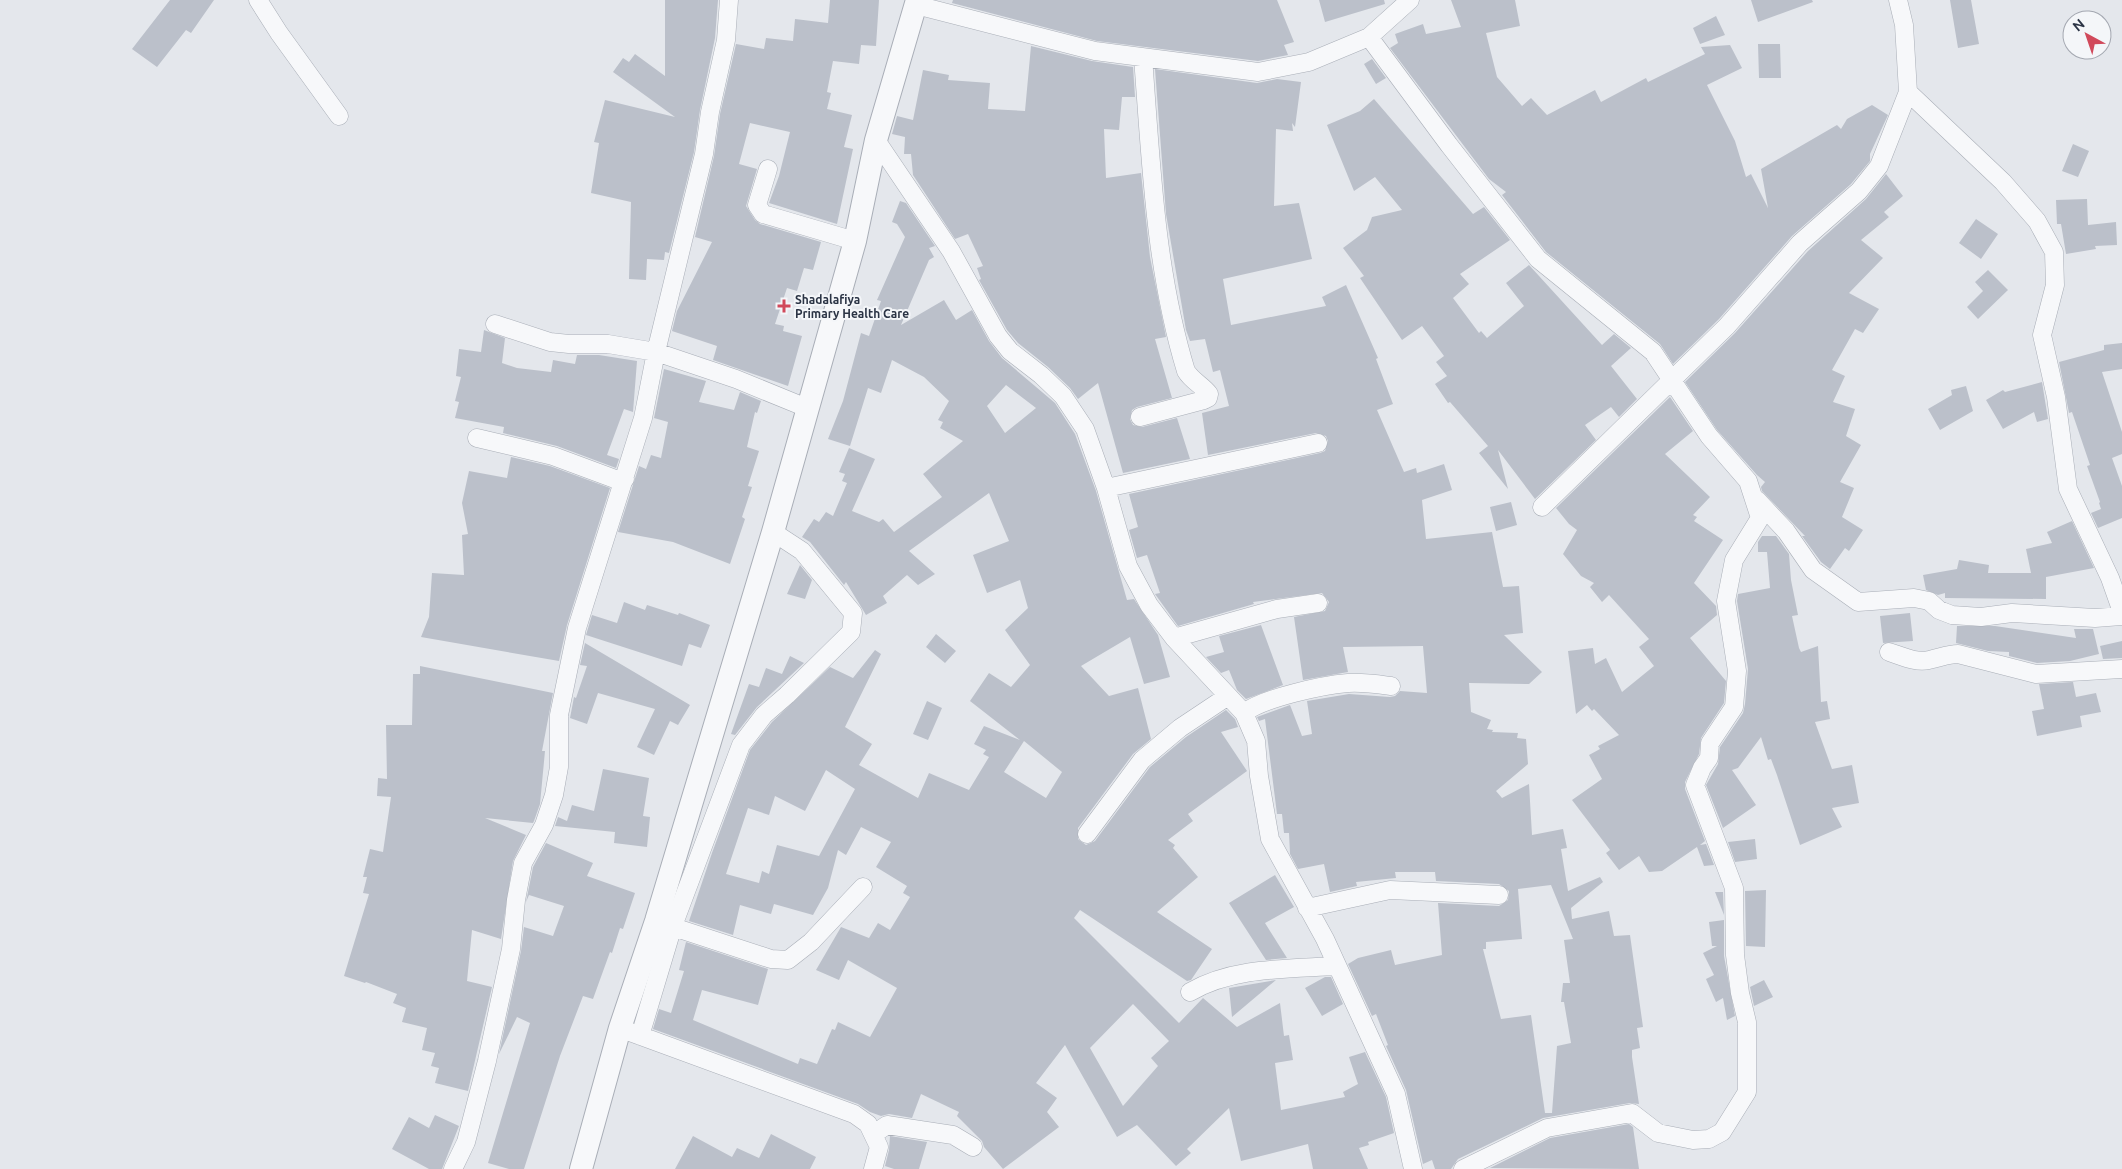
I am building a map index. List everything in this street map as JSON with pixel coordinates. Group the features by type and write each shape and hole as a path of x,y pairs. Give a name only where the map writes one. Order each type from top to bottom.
{"street":[{"path":"258,0 279,33 339,116"},
{"path":"453,1169 466,1142 487,1060 511,950 516,900 524,863 544,824 554,794 559,768 559,715 577,628 643,418 656,352 704,154 710,112 726,40 729,0"},
{"path":"581,1169 630,1032 664,924 806,408 855,241 876,140 916,2 1095,51 1258,72 1309,62 1369,37 1410,0"},
{"path":"1542,507 1672,382 1747,305 1800,243 1859,191 1880,166 1908,92 1904,25 1898,0"},
{"path":"1369,37 1449,145 1538,259 1653,352 1709,436 1748,481 1756,500 1760,518 1734,560 1726,601 1737,671 1734,707 1710,743 1709,758 1702,768 1695,785 1734,888 1735,955 1740,993 1747,1022 1747,1092 1722,1132 1709,1139 1693,1140 1658,1132 1632,1113 1548,1128 1463,1169"},
{"path":"1140,417 1204,400 1208,398 1209,394 1205,388 1193,382 1186,372 1166,293 1153,183 1143,56"},
{"path":"1908,92 2003,182 2037,222 2054,252 2055,285 2042,335 2056,396 2068,489 2110,578 2122,612"},
{"path":"876,140 951,251 998,336 1010,351 1063,396 1085,429 1106,488 1128,566 1149,605 1174,638 1244,713 1256,741 1259,776 1270,839 1325,939 1396,1094 1413,1169"},
{"path":"768,169 757,205 763,214 855,241"},
{"path":"495,324 550,342 608,344 656,352 736,379 806,408"},
{"path":"476,438 553,456 615,479 624,479"},
{"path":"1106,488 1318,443"},
{"path":"1756,500 1786,531 1813,570 1858,602 1914,598 1929,601 1939,610 1952,615 1981,617 2012,613 2095,618 2122,616"},
{"path":"664,924 742,745 764,715 852,632 853,613 802,551 773,532"},
{"path":"1174,638 1277,609 1318,603"},
{"path":"1889,652 1915,661 1930,660 1946,654 1958,654 2036,674 2122,669"},
{"path":"1244,713 1270,700 1345,683 1367,682 1391,686"},
{"path":"1087,834 1142,760 1180,728 1228,696"},
{"path":"664,924 771,960 788,960 811,942 863,887"},
{"path":"1308,908 1390,890 1499,895"},
{"path":"1190,992 1210,981 1268,970 1336,966"},
{"path":"630,1032 854,1114 868,1124 880,1147 874,1169"},
{"path":"874,1134 887,1125 953,1135 973,1147"}],"building":[{"path":"170,0 214,0 191,33 186,30 157,67 132,49"},
{"path":"665,0 718,0 715,38 700,110 694,152 669,253 665,252 664,260 647,259 646,280 629,279 631,202 591,193 599,143 594,142 605,100 675,117 613,72 623,58 629,62 635,54 665,76"},
{"path":"830,0 879,0 876,46 861,45 859,64 833,61 827,92 831,93 827,109 852,115 844,147 853,149 837,224 769,203 779,176 790,132 750,123 739,164 757,169 746,206 755,220 760,224 821,242 813,270 804,268 797,291 787,288 775,324 784,326 783,331 802,336 788,386 713,360 717,346 672,331 677,311 712,242 695,237 714,156 720,114 736,44 764,49 766,38 793,41 795,19 828,23"},
{"path":"953,0 1277,0 1294,42 1284,45 1288,55 1258,61 1097,41 952,3"},
{"path":"1319,0 1384,0 1385,4 1325,22"},
{"path":"1451,0 1515,0 1520,26 1486,33 1497,77 1522,106 1531,98 1547,115 1595,90 1601,102 1646,78 1648,82 1705,54 1701,47 1730,45 1742,68 1707,85 1735,141 1746,177 1751,174 1768,208 1761,169 1837,125 1841,129 1847,119 1872,105 1888,115 1870,154 1870,161 1851,184 1792,236 1719,319 1673,364 1660,344 1546,252 1502,195 1506,192 1489,179 1390,48 1398,43 1395,34 1423,24 1426,34 1461,27"},
{"path":"1751,0 1812,0 1813,2 1758,22"},
{"path":"1950,0 1971,0 1979,44 1958,48"},
{"path":"1716,16 1725,35 1700,44 1693,28"},
{"path":"1758,44 1780,44 1781,78 1759,78"},
{"path":"1031,46 1092,61 1133,67 1135,97 1122,97 1119,130 1104,129 1106,178 1141,173 1150,257 1166,337 1155,339 1172,398 1137,407 1132,410 1130,419 1133,425 1142,427 1177,418 1190,459 1123,473 1098,383 1078,399 1070,388 1018,343 1007,330 979,280 981,279 977,268 983,266 968,234 955,239 913,175 911,154 904,154 905,137 892,134 897,116 913,120 923,70 949,75 948,80 990,83 988,109 1025,111"},
{"path":"1372,59 1386,78 1376,84 1364,64"},
{"path":"1155,69 1257,83 1277,79 1301,82 1295,127 1292,123 1293,131 1276,129 1274,206 1299,203 1312,259 1223,279 1231,325 1326,306 1322,297 1346,285 1378,358 1376,359 1393,404 1377,410 1404,472 1416,468 1417,473 1444,464 1452,490 1422,500 1426,539 1492,532 1503,587 1519,586 1523,633 1504,635 1542,672 1529,684 1469,683 1471,712 1491,720 1487,729 1493,730 1492,732 1518,733 1517,738 1526,739 1528,764 1496,791 1502,798 1529,784 1532,835 1563,829 1567,848 1561,849 1568,891 1600,877 1603,882 1571,908 1572,919 1609,911 1614,936 1630,935 1643,1027 1637,1028 1640,1048 1632,1050 1639,1104 1630,1103 1543,1118 1458,1159 1451,1169 1435,1169 1432,1160 1423,1164 1406,1090 1386,1046 1388,1045 1376,1014 1372,1016 1348,964 1358,958 1391,950 1395,965 1442,955 1438,903 1499,906 1508,900 1509,891 1499,884 1436,881 1435,872 1395,872 1396,878 1356,882 1357,886 1330,892 1324,864 1298,869 1290,854 1289,833 1284,833 1282,814 1277,814 1265,719 1259,721 1257,717 1290,705 1302,736 1312,734 1307,701 1349,694 1390,697 1395,696 1400,691 1427,693 1423,646 1343,647 1348,672 1303,680 1294,617 1325,611 1329,602 1322,593 1253,602 1254,604 1178,626 1155,594 1160,593 1147,555 1137,558 1129,530 1138,527 1129,494 1320,453 1325,451 1328,441 1326,436 1316,433 1208,455 1202,413 1229,406 1220,370 1213,372 1205,339 1190,341 1186,330 1166,214","holes":["1551,885 1573,939 1564,940 1570,983 1563,983 1561,1002 1564,1002 1571,1043 1557,1046 1552,1113 1545,1113 1531,1015 1501,1019 1483,949 1486,949 1486,942 1522,939 1518,889"]},
{"path":"1374,99 1473,214 1484,207 1510,240 1460,274 1469,284 1453,298 1479,333 1481,331 1487,338 1524,306 1506,283 1529,265 1602,345 1614,334 1631,348 1611,366 1637,399 1619,417 1611,407 1585,425 1596,440 1535,499 1498,450 1508,489 1479,453 1488,446 1450,402 1448,403 1435,384 1447,376 1436,362 1444,356 1422,326 1402,340 1360,278 1364,276 1343,248 1367,230 1372,217 1402,210 1375,177 1354,191 1327,125 1360,111"},
{"path":"2073,144 2089,151 2078,177 2062,171"},
{"path":"1886,174 1903,196 1884,212 1889,217 1861,240 1883,258 1849,293 1879,309 1863,333 1855,329 1832,370 1845,376 1833,402 1855,409 1846,436 1861,445 1840,482 1854,488 1842,517 1863,530 1849,551 1845,548 1830,569 1821,562 1802,536 1805,536 1762,491 1761,487 1765,482 1717,430 1685,382 1735,333 1808,251 1866,199"},
{"path":"2087,199 2088,225 2116,222 2117,245 2095,246 2096,249 2066,254 2061,224 2057,224 2056,200"},
{"path":"900,201 906,203 935,246 929,248 934,257 929,260 901,325 944,300 956,320 972,310 989,341 1002,358 1055,403 1075,434 1096,491 1127,600 1134,599 1158,635 1170,677 1144,684 1130,637 1081,666 1109,696 1138,688 1151,739 1133,754 1078,828 1078,839 1086,845 1095,841 1150,767 1186,737 1226,710 1235,719 1238,727 1221,732 1247,771 1188,814 1193,821 1168,840 1175,845 1173,848 1198,877 1157,912 1212,949 1191,980 1187,981 1080,910 1074,918 1179,1023 1203,998 1237,1027 1280,1003 1284,1036 1289,1035 1293,1060 1275,1063 1281,1110 1345,1097 1343,1092 1358,1084 1349,1057 1365,1052 1386,1097 1394,1133 1368,1142 1369,1145 1359,1148 1368,1169 1313,1169 1308,1144 1241,1161 1229,1108 1187,1149 1191,1153 1176,1166 1137,1125 1117,1137 1065,1045 1036,1083 1057,1098 1047,1112 1059,1127 1003,1169 984,1147 982,1141 957,1116 959,1112 921,1094 912,1118 889,1114 881,1116 870,1112 858,1104 653,1029 659,1009 671,1013 684,971 679,970 686,942 768,969 758,1005 702,990 693,1020 798,1064 800,1058 817,1064 832,1029 835,1030 838,1022 870,1037 897,988 848,960 839,980 816,970 841,927 869,938 878,923 890,930 910,897 903,893 907,886 876,867 891,842 861,827 846,855 838,850 828,888 813,915 774,904 771,914 740,905 733,935 689,921 750,750 772,722 830,667 853,678 875,650 881,654 845,727 872,744 859,765 918,798 929,773 969,790 989,757 983,754 986,750 974,744 984,726 1020,740 970,701 989,673 1011,687 1030,665 1005,630 1028,608 1020,580 987,593 973,555 1009,541 989,493 909,551 935,574 918,585 907,575 883,596 887,603 866,615 846,582 844,585 810,542 802,537 814,519 819,522 826,512 833,516 847,483 842,481 845,474 839,472 849,448 875,459 852,511 879,522 883,519 894,532 942,497 923,474 963,441 940,428 943,422 938,420 949,401 924,377 892,360 881,393 868,388 850,446 828,439 843,401 861,333 869,336 881,301 877,300 905,237 897,224 892,222","holes":["1006,385 1036,408 1005,433 987,406","1024,741 1062,772 1046,798 1004,772","826,770 855,789 819,856 777,845 769,874 762,871 759,883 726,874 748,808 769,815 775,796 805,811","1133,1004 1169,1041 1151,1058 1158,1066 1123,1106 1090,1048"]},
{"path":"1976,219 1998,234 1981,259 1959,243"},
{"path":"1988,270 2008,290 1978,319 1967,307 1983,291 1975,282"},
{"path":"484,330 505,338 502,363 517,368 551,372 553,360 575,364 577,355 599,355 637,361 633,412 624,409 607,455 619,459 616,468 557,446 503,433 504,427 455,418 459,402 455,401 461,377 456,376 459,349 481,352"},
{"path":"2122,343 2122,369 2102,372 2122,432 2122,454 2112,458 2122,486 2122,518 2098,528 2091,513 2101,509 2100,502 2087,466 2090,465 2072,412 2069,413 2059,362 2104,350 2104,345"},
{"path":"664,369 706,381 699,402 734,410 740,392 761,401 757,413 755,412 747,447 759,451 748,486 752,487 742,517 745,519 730,564 673,542 618,532 639,466 646,469 651,455 661,458 668,422 654,418"},
{"path":"2042,382 2048,419 2037,422 2034,412 2003,429 1986,400 2003,390 2005,392"},
{"path":"1966,386 1973,411 1940,430 1928,409 1952,395 1951,390"},
{"path":"1670,397 1693,431 1665,454 1710,497 1693,515 1697,517 1694,521 1723,540 1694,583 1716,606 1717,615 1690,638 1726,681 1724,703 1701,738 1699,754 1685,782 1685,789 1705,841 1700,845 1706,844 1714,865 1704,866 1697,847 1662,871 1649,872 1639,856 1619,870 1606,853 1610,850 1572,800 1602,779 1589,755 1600,749 1598,746 1619,735 1594,709 1592,711 1587,705 1576,714 1568,651 1593,648 1595,664 1606,658 1622,692 1654,666 1639,647 1649,639 1609,595 1602,602 1590,587 1594,583 1581,576 1563,554 1577,530 1569,524 1556,508"},
{"path":"511,457 550,466 610,488 567,625 559,661 421,637 429,617 432,573 464,575 462,535 468,534 462,503 469,471 507,478"},
{"path":"1511,502 1517,525 1496,531 1490,507"},
{"path":"2072,521 2094,568 2046,577 2046,599 1945,598 1945,593 1938,595 1926,590 1923,575 1957,569 1959,560 1989,565 1988,573 2031,573 2026,549 2052,543 2047,532"},
{"path":"1762,536 1776,536 1789,554 1791,580 1798,615 1792,616 1799,648 1801,652 1818,646 1821,702 1827,701 1830,719 1815,722 1832,769 1852,765 1859,803 1832,808 1842,827 1800,845 1777,775 1771,759 1768,760 1761,737 1738,768 1732,770 1756,805 1723,828 1706,785 1718,764 1720,747 1743,713 1748,669 1737,601 1738,594 1770,588 1767,552 1758,552 1758,542"},
{"path":"800,565 812,580 805,599 787,594"},
{"path":"624,602 645,610 647,605 678,615 679,613 710,625 701,648 689,644 682,666 586,635 592,615 617,623"},
{"path":"1910,613 1913,641 1883,643 1880,616"},
{"path":"1261,625 1283,685 1246,699 1237,690 1229,670 1221,673 1206,657 1224,652 1219,636"},
{"path":"1957,626 1995,626 2076,638 2074,629 2093,629 2099,654 2070,661 2037,663 2009,656 2009,652 1988,651 1956,643"},
{"path":"936,634 956,651 945,663 926,647"},
{"path":"2122,641 2122,658 2103,659 2100,646"},
{"path":"585,643 690,705 678,725 670,721 654,755 637,747 655,709 598,693 587,724 570,718 574,697 576,698 587,666 580,665"},
{"path":"790,656 804,663 757,707 735,735 731,734 749,684 759,687 766,668 782,674"},
{"path":"420,666 553,693 542,751 545,751 540,804 533,823 485,818 526,835 513,861 501,939 472,930 467,981 492,987 468,1091 435,1083 439,1068 431,1066 435,1053 422,1050 427,1028 402,1022 406,1008 393,1003 397,994 344,976 369,894 363,893 367,877 363,877 370,849 383,852 391,797 377,796 378,778 387,779 386,725 412,725 413,674 420,674"},
{"path":"2073,682 2076,697 2096,693 2101,712 2080,716 2082,727 2037,736 2032,711 2044,709 2039,684"},
{"path":"927,701 942,708 928,740 913,734"},
{"path":"603,769 649,778 643,816 650,817 647,847 614,843 615,832 555,826 558,817 567,821 572,805 594,811"},
{"path":"1755,839 1757,859 1735,862 1728,842"},
{"path":"546,843 593,863 587,876 635,893 623,929 620,928 593,999 583,996 560,1056 524,1169 509,1169 488,1163 530,1023 517,1017 499,1054 521,951 524,927 553,936 564,906 529,895 526,902 533,867"},
{"path":"1275,875 1294,907 1265,923 1287,958 1266,960 1229,903"},
{"path":"1766,890 1765,947 1746,946 1745,891"},
{"path":"1715,892 1723,892 1724,915"},
{"path":"1724,920 1724,956 1735,1016 1727,1020 1723,998 1716,1002 1706,979 1714,975 1703,953 1717,946 1712,946 1709,922"},
{"path":"1325,977 1331,977 1343,1004 1322,1016 1305,988"},
{"path":"1276,980 1232,1017 1229,988"},
{"path":"1764,980 1773,997 1754,1006 1750,987"},
{"path":"435,1115 459,1126 442,1169 429,1169 392,1149 409,1117 429,1128"},
{"path":"1629,1124 1633,1127 1639,1169 1490,1168 1550,1138"},
{"path":"771,1134 816,1157 810,1169 675,1169 693,1136 732,1157 737,1148 759,1158"},
{"path":"890,1136 927,1142 919,1169 894,1169 885,1166"}],"place":[{"name":"Shadalafiya Primary Health Care","path":"784,306"}]}
